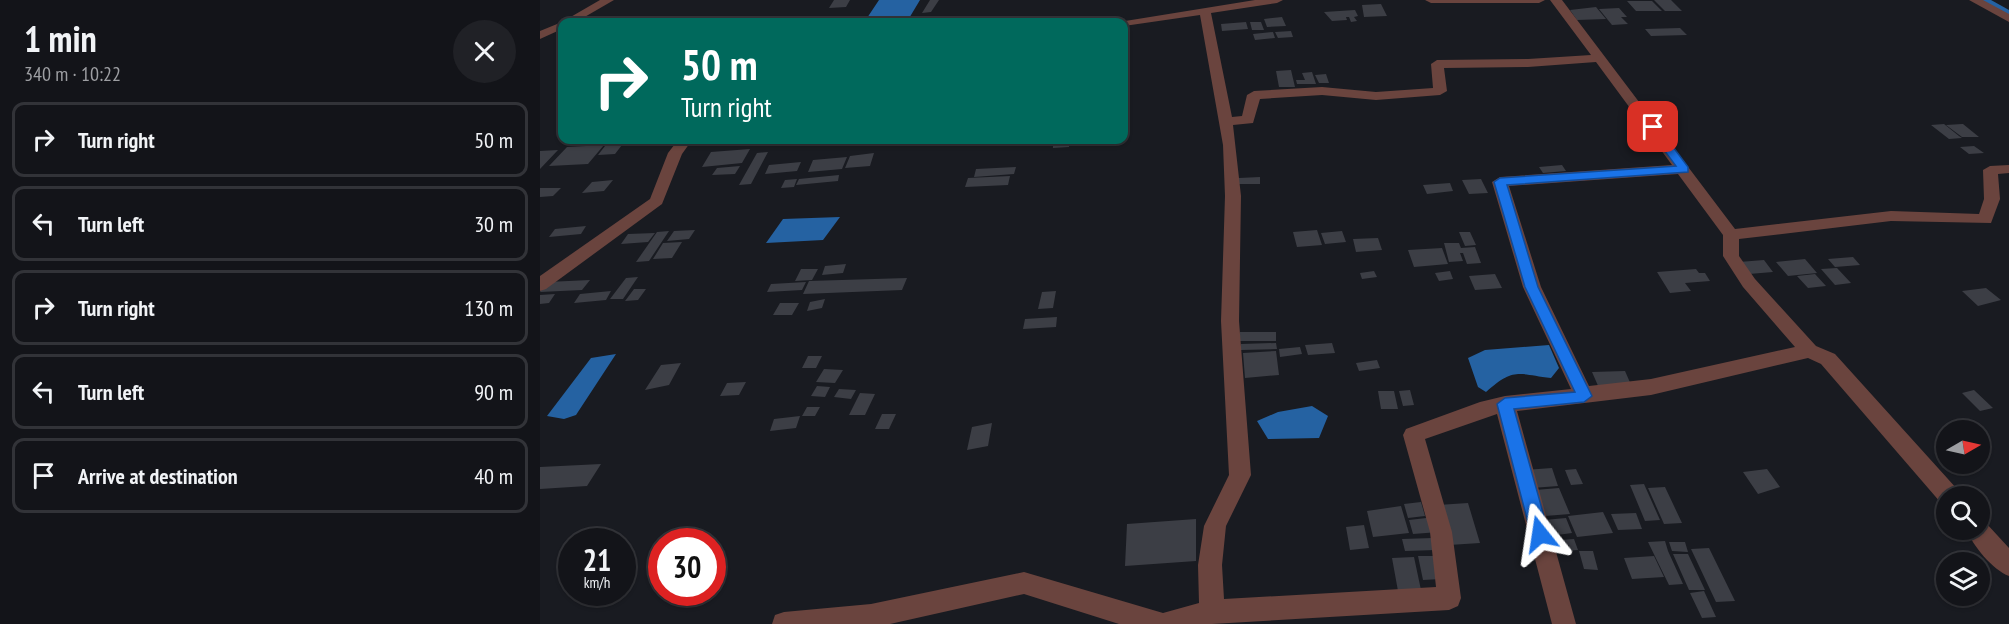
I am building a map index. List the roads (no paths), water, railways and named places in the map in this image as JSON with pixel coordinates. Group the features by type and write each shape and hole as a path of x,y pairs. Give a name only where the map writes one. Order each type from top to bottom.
{"street":[{"path":"575,18 609,0"},
{"path":"1128,22 1276,0"},
{"path":"1431,0 1539,0"},
{"path":"1556,0 1731,235 1731,256 1749,283 1809,351 1828,359 1940,486"},
{"path":"1975,0 2009,19"},
{"path":"1205,11 1226,121 1233,196 1230,321 1240,475 1215,526 1210,565 1212,612"},
{"path":"540,35 558,27"},
{"path":"540,35 558,36"},
{"path":"1226,121 1248,120 1254,96 1322,92 1376,96 1440,91 1437,64 1528,63 1600,58"},
{"path":"540,285 657,201 675,153 682,144"},
{"path":"1584,396 1532,287 1500,182 1684,169"},
{"path":"1731,235 1891,216 1985,219 1992,199 1990,170 2009,169"},
{"path":"1167,624 1212,612 1449,598 1441,532 1413,435 1480,410 1505,404 1652,387 1809,351"},
{"path":"1505,404 1564,624"},
{"path":"1987,540 2009,565"},
{"path":"784,624 871,616 1024,583 1159,624"}],"water":[{"path":"879,0 920,0 909,18 867,18"},
{"path":"840,217 823,240 766,243 783,219"},
{"path":"1549,345 1559,368 1551,378 1517,374 1503,379 1486,392 1478,387 1468,358 1485,350"},
{"path":"616,354 576,415 564,419 547,416 591,358"},
{"path":"1312,406 1328,416 1319,438 1268,439 1257,421 1278,412"}],"waterway":[{"path":"1983,0 2009,14"}]}
